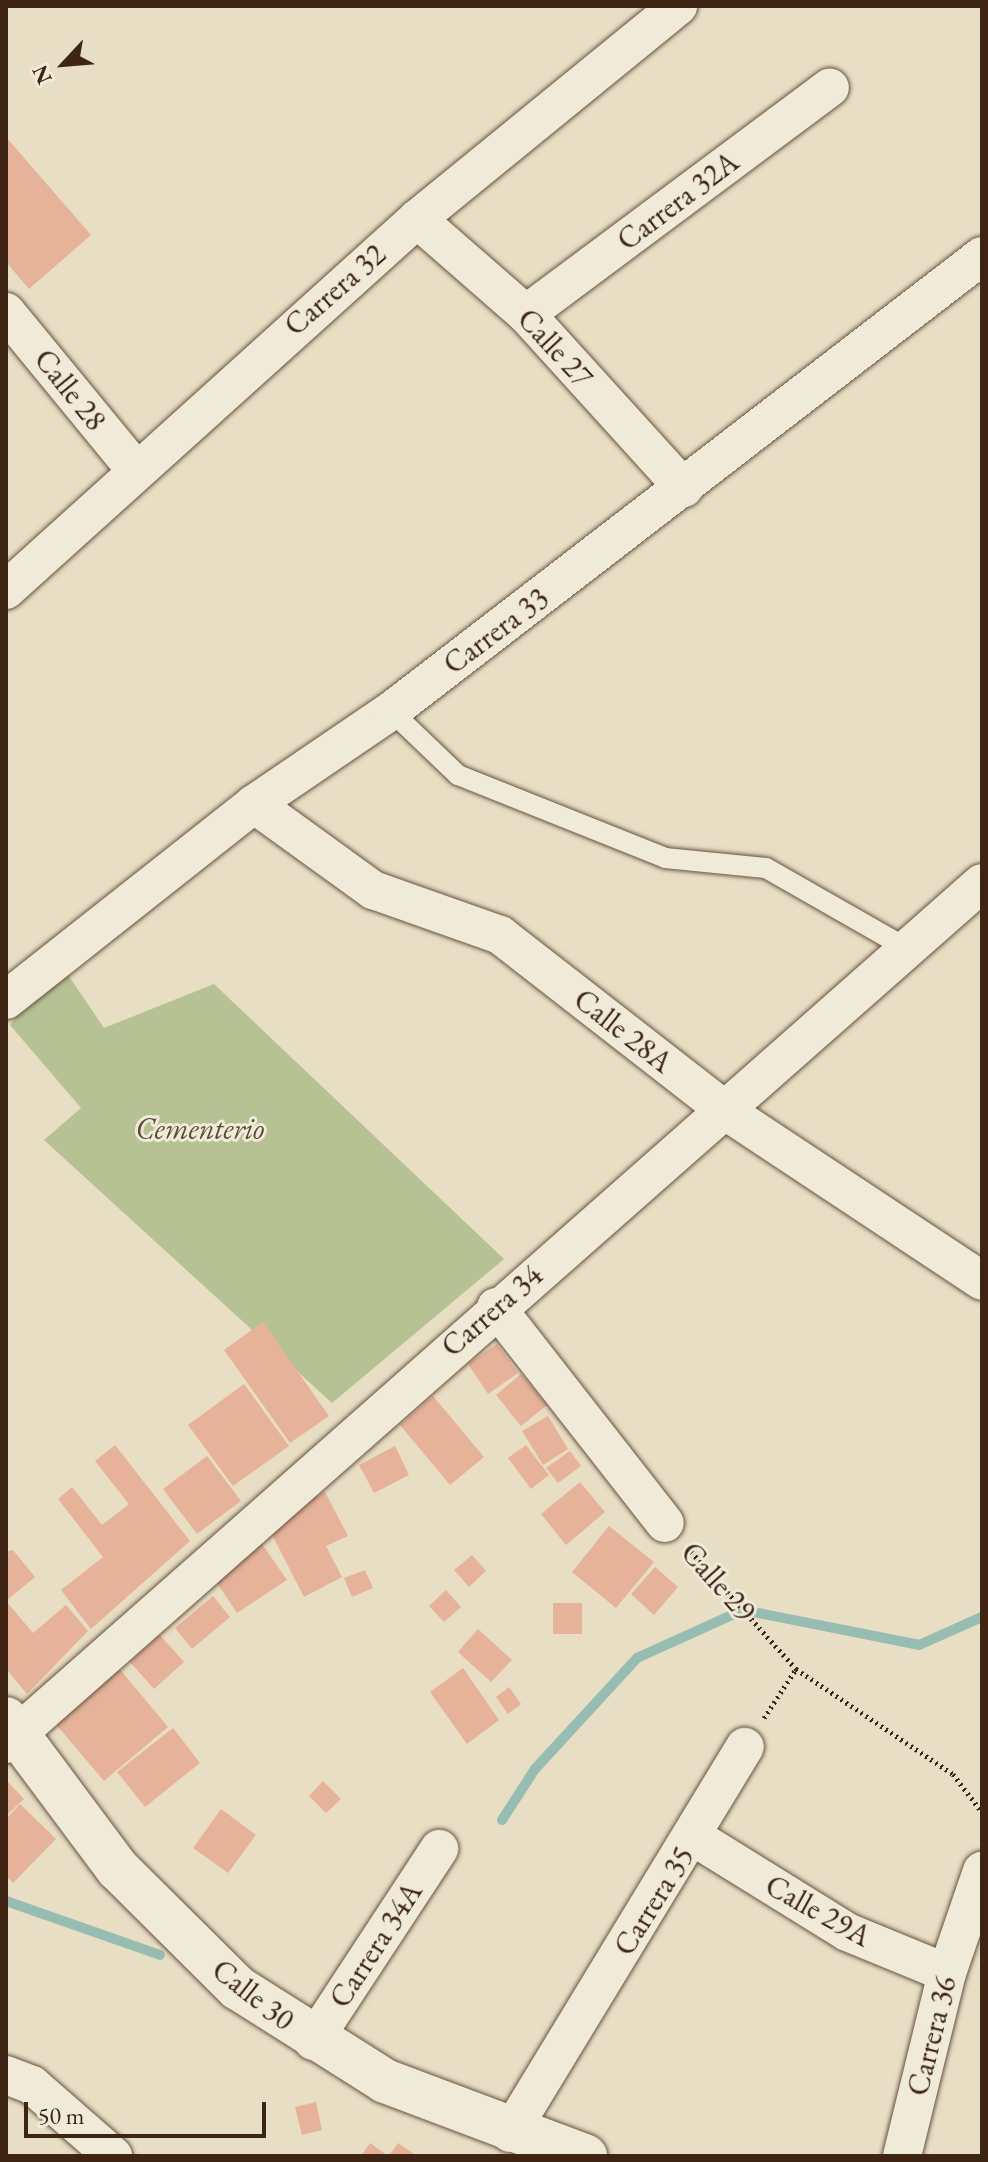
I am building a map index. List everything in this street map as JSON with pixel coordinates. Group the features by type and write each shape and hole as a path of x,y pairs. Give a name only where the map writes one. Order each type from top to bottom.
{"main road":[{"name":"Calle 30","path":"10,1732 118,1869 184,1940 313,2041 385,2081 510,2133 585,2156"}],"street":[{"name":"Carrera 32","path":"6,590 134,468 417,219 678,6"},
{"name":"Carrera 32A","path":"526,314 830,87"},
{"name":"Calle 27","path":"417,219 526,314 684,488"},
{"name":"Carrera 33","path":"10,987 254,804 391,711 982,256"},
{"name":"Calle 28","path":"6,312 134,468"},
{"name":"Calle 28A","path":"254,804 373,890 500,935 727,1112 982,1281"},
{"name":"Carrera 34","path":"10,1732 496,1307 727,1112 982,883"},
{"name":"Calle 29","path":"496,1307 665,1523"},
{"name":"Carrera 35","path":"510,2133 694,1837 745,1747"},
{"name":"Calle 29A","path":"694,1837 847,1932 947,1973"},
{"name":"Carrera 34A","path":"313,2041 439,1849"},
{"name":"Carrera 36","path":"902,2156 947,1973 982,1871"},
{"path":"6,2075 32,2085 113,2156"}],"lane":[{"path":"391,711 458,775 665,858 766,868 908,949"}],"path":[{"name":"Calle 29","path":"665,1523 796,1669 953,1774 982,1812"},
{"path":"745,1747 796,1669"}],"green space":[{"name":"Cementerio","path":"58,960 104,1028 214,984 504,1259 332,1403 44,1140 81,1108 10,1025"}],"building":[{"path":"6,137 91,235 29,289 6,262"},
{"path":"263,1322 329,1416 290,1443 224,1350"},
{"path":"497,1344 518,1373 488,1394 468,1364"},
{"path":"521,1374 547,1405 521,1426 496,1395"},
{"path":"244,1384 289,1446 233,1486 188,1425"},
{"path":"433,1396 484,1457 450,1485 400,1425"},
{"path":"548,1416 568,1449 543,1465 522,1431"},
{"path":"115,1445 190,1541 91,1629 61,1590 103,1557 58,1499 72,1487 102,1525 129,1504 95,1461"},
{"path":"526,1445 549,1475 531,1489 508,1458"},
{"path":"395,1446 409,1475 374,1493 359,1465"},
{"path":"570,1451 581,1466 558,1483 546,1468"},
{"path":"207,1456 241,1501 197,1534 163,1489"},
{"path":"580,1482 605,1512 566,1545 541,1514"},
{"path":"325,1492 348,1536 326,1546 342,1577 304,1597 266,1523"},
{"path":"609,1526 654,1562 616,1608 572,1572"},
{"path":"260,1541 287,1580 237,1613 211,1574"},
{"path":"13,1550 35,1577 6,1601 6,1552"},
{"path":"472,1555 486,1571 469,1587 454,1570"},
{"path":"655,1567 678,1587 654,1615 631,1594"},
{"path":"365,1570 373,1588 352,1597 344,1578"},
{"path":"446,1590 461,1607 444,1622 429,1606"},
{"path":"213,1596 230,1617 192,1649 175,1628"},
{"path":"6,1601 33,1633 66,1605 88,1631 27,1694 6,1669"},
{"path":"553,1603 582,1603 582,1634 553,1634"},
{"path":"478,1629 512,1660 491,1682 458,1652"},
{"path":"160,1635 184,1662 154,1689 130,1662"},
{"path":"118,1667 168,1727 104,1781 54,1722"},
{"path":"463,1668 499,1720 467,1744 430,1692"},
{"path":"509,1687 521,1704 508,1714 496,1697"},
{"path":"173,1728 200,1763 145,1807 117,1772"},
{"path":"6,1780 24,1799 6,1816"},
{"path":"323,1781 341,1799 326,1813 309,1796"},
{"path":"20,1804 56,1839 13,1883 6,1876 6,1819"},
{"path":"221,1809 256,1835 228,1873 193,1848"},
{"path":"316,2102 322,2130 302,2135 295,2107"},
{"path":"370,2143 388,2156 361,2156"},
{"path":"398,2143 417,2156 389,2156"}],"waterway":[{"path":"502,1820 535,1769 637,1658 743,1610 919,1645 982,1617"},
{"path":"6,1901 160,1955"}]}
